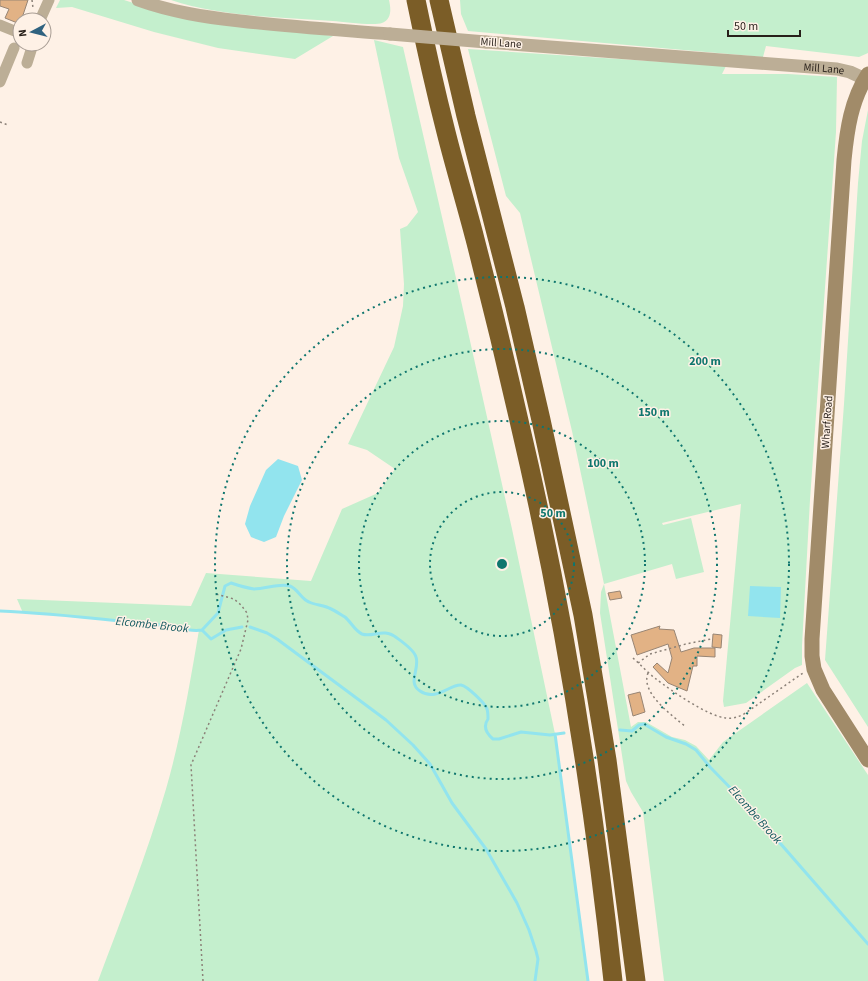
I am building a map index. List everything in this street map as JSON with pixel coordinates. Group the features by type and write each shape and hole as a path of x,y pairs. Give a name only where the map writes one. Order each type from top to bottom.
{"highway":[{"path":"416,0 447,134 521,426 561,618 599,858 613,981"},
{"path":"439,0 466,116 540,412 583,614 607,760 636,981"}],"main road":[{"name":"Wharf Road","path":"866,76 850,118 844,160 812,656 814,669 823,690 868,760"}],"street":[{"path":"36,0 40,12"},
{"path":"43,12 49,0"},
{"name":"Mill Lane","path":"138,0 170,10 213,18 262,24 837,69 866,76"},
{"path":"0,25 12,30"},
{"path":"0,82 12,52"},
{"path":"27,63 30,52"}],"path":[{"path":"0,122 8,125"},
{"path":"203,981 191,765 241,649 248,620 247,613 241,604 234,599 216,594"},
{"path":"638,663 650,654 711,639"},
{"path":"633,658 655,679 682,697 707,712 725,718 736,718 744,714 803,673 814,669"},
{"path":"648,672 646,678 650,692 658,702 686,727"}],"green space":[{"path":"60,0 124,0 171,15 333,36 295,59 218,48 154,32 72,7 56,8"},
{"path":"171,0 389,0 390,10 388,19 382,23 366,24 231,13 190,6"},
{"path":"460,0 868,0 868,53 859,57 766,46 763,57 468,31 461,14"},
{"path":"374,40 403,47 456,278 512,529 555,734 588,981 98,981 159,813 166,789 181,730 199,630 88,618 23,613 17,599 191,606 206,573 311,581 342,509 378,493 395,469 367,450 348,444 394,347 403,306 404,284 400,229 407,226 418,212 399,158"},
{"path":"468,49 726,66 722,74 788,74 837,77 836,132 810,500 802,665 795,668 746,703 724,707 723,701 741,504 662,523 663,525 691,518 704,572 676,579 672,564 604,584 572,431 520,213 506,196"},
{"path":"868,110 868,727 825,660 844,404 858,183 862,141"},
{"path":"604,584 631,727 638,722 646,722 672,737 685,740 696,746 709,760 723,742 807,683 868,775 868,981 664,981 643,812 626,781 600,613 601,592"}],"water":[{"path":"278,459 298,466 302,480 284,516 276,537 264,542 251,537 245,524 250,506 266,470"},
{"path":"750,586 781,587 780,618 748,616"}],"building":[{"path":"0,0 28,0 24,12 12,12 12,21 5,18 9,9 0,6"},
{"path":"620,591 622,598 610,600 608,593"},
{"path":"660,626 659,629 674,630 681,652 694,648 715,648 715,657 697,656 697,666 693,666 687,691 668,683 653,667 657,663 668,673 672,658 668,644 637,655 631,635"},
{"path":"713,634 722,635 721,648 712,647"},
{"path":"640,692 645,712 633,716 628,695"}],"waterway":[{"name":"Elcombe Brook","path":"0,611 94,618 167,626 189,630 202,630 218,613 225,586 231,583 259,589 286,585 293,587 306,601 327,607 345,617 357,631 362,634 370,635 387,633 406,644 416,657 417,662 414,684 420,691 432,695 457,685 467,688 486,706 488,712 486,729 493,739 499,739 521,732 550,735 564,733"},
{"path":"202,630 211,639 226,630 242,627"},
{"path":"250,627 267,633 277,639 386,720 413,745 430,764 452,803 486,849 517,903 529,930 538,959 535,981"},
{"name":"Elcombe Brook","path":"620,730 632,731 639,725 644,724 666,737 686,744 696,750 710,767 746,804 868,944"},
{"path":"555,734 588,981"}]}
